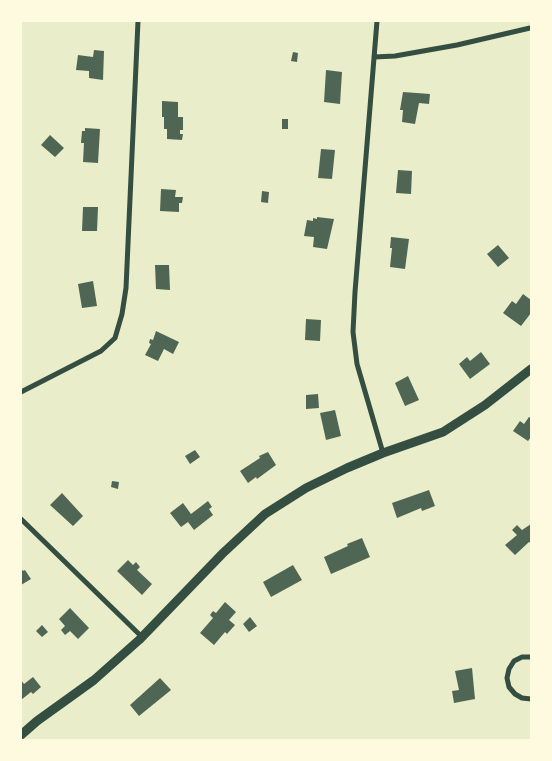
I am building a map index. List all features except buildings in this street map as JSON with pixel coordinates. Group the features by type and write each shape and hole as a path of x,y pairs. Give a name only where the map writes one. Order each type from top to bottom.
{"main road":[{"path":"21,735 94,680 142,637 222,554 265,514 306,488 383,453 442,432 485,405 530,370"}],"street":[{"path":"21,392 101,351 115,338 122,314 126,288 138,21"},
{"path":"377,21 353,332 356,364 383,453"},
{"path":"374,57 432,50 530,28"},
{"path":"21,519 142,637"},
{"path":"531,657 522,657 514,662 509,669 507,678 509,687 515,694 522,698 531,698"}]}
